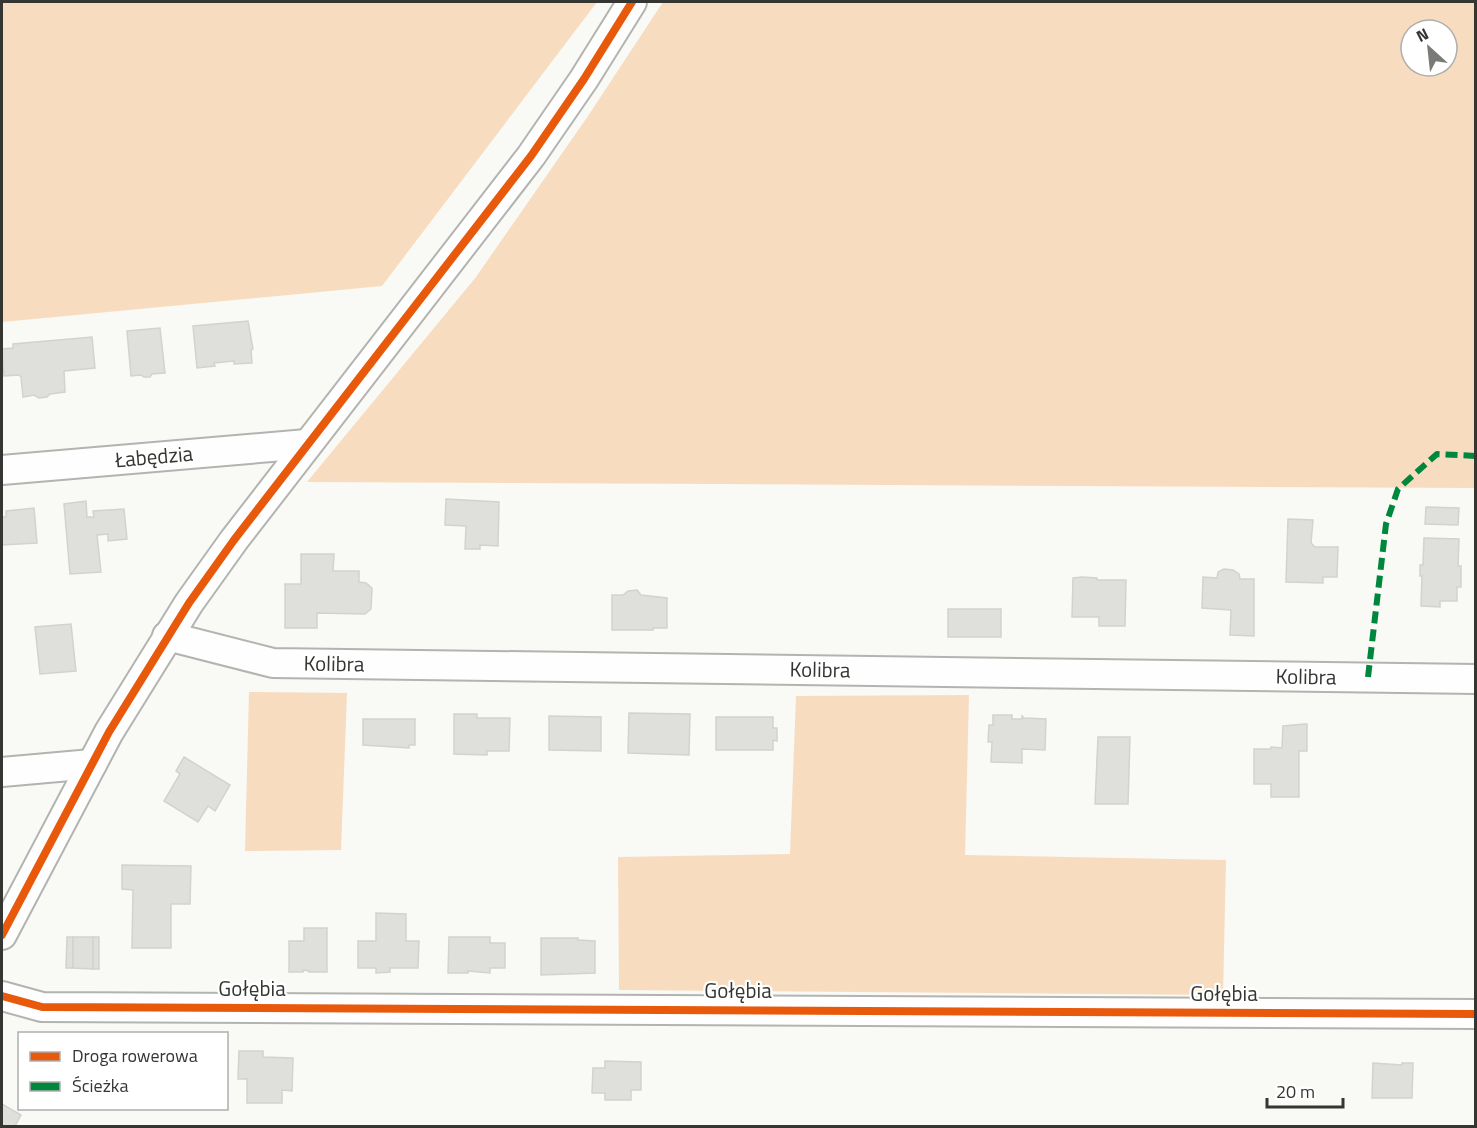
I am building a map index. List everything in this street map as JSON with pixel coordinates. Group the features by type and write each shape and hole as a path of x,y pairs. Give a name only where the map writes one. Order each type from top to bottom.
{"street":[{"path":"2,935 92,764 167,636 212,570 307,444 531,156 584,79 632,2"},
{"name":"Łabędzia","path":"2,470 307,444"},
{"name":"Kolibra","path":"167,636 273,663 1476,679"},
{"path":"2,772 92,764"},
{"name":"Gołębia","path":"2,996 42,1007 1476,1014"}],"shaded area":[{"path":"2,2 597,2 382,286 2,322"},
{"path":"663,2 1475,2 1475,488 307,482 476,277 588,116"},
{"path":"249,692 347,693 341,850 245,851"},
{"path":"969,695 965,855 1226,860 1223,995 619,990 618,857 790,854 796,696"}],"building":[{"path":"248,321 253,349 251,350 252,363 234,364 234,361 197,368 193,326"},
{"path":"160,328 165,373 152,374 150,377 131,376 127,331"},
{"path":"92,337 95,368 64,371 65,392 39,398 34,395 23,397 21,377 19,375 4,376 2,349 13,348 13,344"},
{"path":"446,499 499,502 498,546 480,545 480,549 465,549 466,526 445,525"},
{"path":"86,501 87,517 94,517 93,511 124,509 127,539 108,541 108,534 97,535 101,572 70,574 64,504"},
{"path":"1426,507 1459,508 1458,525 1425,524"},
{"path":"34,508 37,543 2,545 2,517 6,517 6,511"},
{"path":"1288,519 1313,520 1311,543 1315,547 1338,547 1337,577 1323,577 1323,583 1286,582"},
{"path":"1424,538 1459,539 1458,566 1461,566 1461,587 1457,587 1457,601 1440,601 1440,607 1421,606 1420,565 1423,565"},
{"path":"301,554 334,554 333,571 359,571 359,582 366,583 372,588 371,609 365,614 317,613 317,628 285,628 285,584 301,584"},
{"path":"1224,569 1233,570 1239,574 1240,579 1254,579 1254,636 1230,635 1231,610 1202,608 1203,577 1217,578 1218,572"},
{"path":"1073,578 1097,578 1097,580 1126,580 1125,626 1099,626 1099,617 1072,617"},
{"path":"637,590 641,595 667,598 667,628 612,630 612,595 623,595 628,591"},
{"path":"948,609 1001,609 1001,637 948,637"},
{"path":"71,624 76,671 40,674 35,627"},
{"path":"629,713 690,714 689,755 628,753"},
{"path":"454,714 477,714 477,718 510,718 509,751 487,751 487,755 454,754"},
{"path":"993,715 1012,715 1012,719 1022,719 1022,716 1046,719 1045,750 1022,749 1022,763 991,762 992,742 988,742 989,725 993,725"},
{"path":"549,716 601,717 601,751 549,750"},
{"path":"716,717 773,717 773,728 777,728 777,741 773,740 773,750 716,750"},
{"path":"363,719 415,719 415,745 409,745 409,748 363,745"},
{"path":"1307,724 1307,751 1299,751 1299,797 1271,797 1271,784 1254,784 1254,749 1282,748 1283,726"},
{"path":"1098,737 1130,737 1128,804 1095,804"},
{"path":"184,757 230,785 215,811 208,806 198,822 164,801 180,774 176,771"},
{"path":"122,865 191,866 190,904 171,904 171,948 132,948 133,890 122,889"},
{"path":"376,913 406,914 406,941 419,941 418,968 390,968 390,972 376,973 376,968 358,968 358,941 376,941"},
{"path":"304,928 327,928 327,972 303,970 303,972 289,972 289,941 304,941"},
{"path":"67,937 73,937 73,968 66,968"},
{"path":"73,937 93,937 93,969 73,968"},
{"path":"93,937 99,937 99,969 93,969"},
{"path":"449,937 490,937 490,943 505,943 505,968 490,968 490,973 468,971 468,973 448,973"},
{"path":"541,938 578,938 578,940 595,941 595,973 541,975"},
{"path":"239,1051 263,1051 263,1057 293,1058 292,1091 282,1090 282,1103 247,1103 247,1079 238,1079"},
{"path":"605,1061 641,1062 641,1090 631,1090 631,1100 605,1100 605,1093 592,1093 593,1068 605,1068"},
{"path":"1373,1063 1402,1065 1402,1063 1413,1063 1412,1098 1372,1098"},
{"path":"2,1104 21,1115 15,1126 2,1126"}],"marked path":[{"path":"1368,677 1386,524 1398,489 1437,454 1476,456"}],"cycle path":[{"path":"2,935 109,732 189,603 234,540 531,156 584,79 632,2"},
{"path":"2,996 42,1007 1476,1014"}]}
